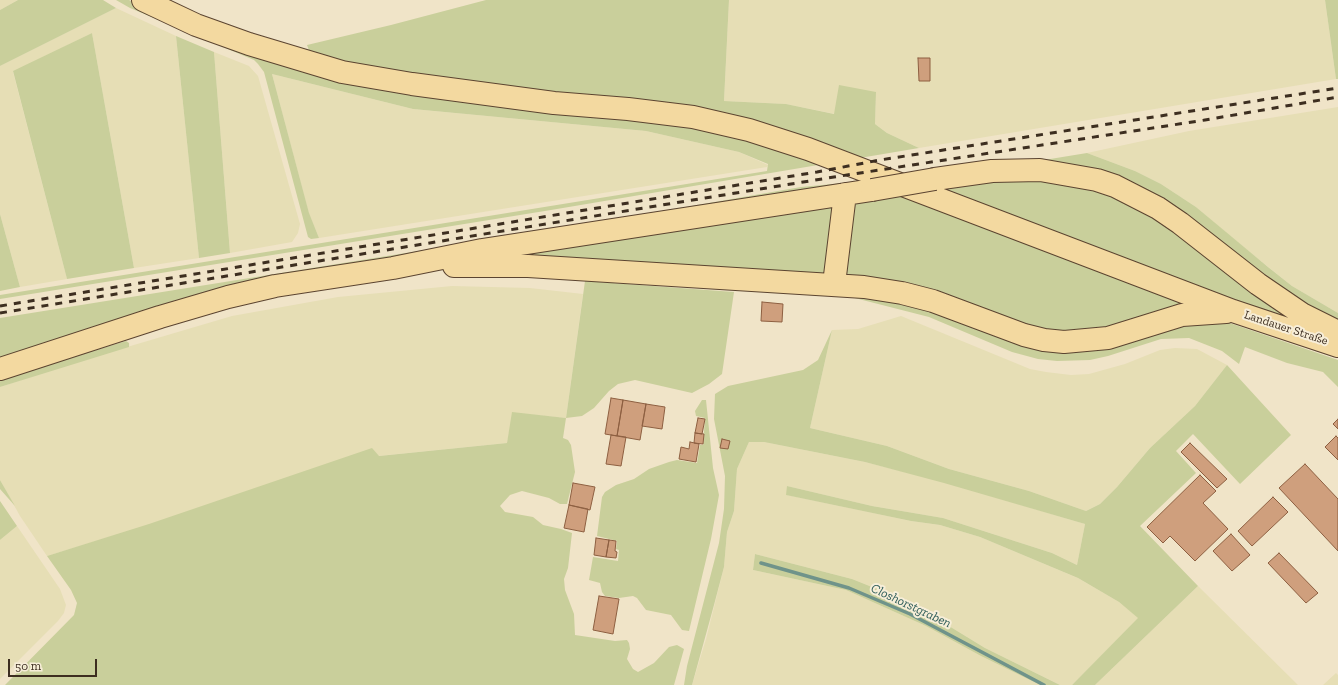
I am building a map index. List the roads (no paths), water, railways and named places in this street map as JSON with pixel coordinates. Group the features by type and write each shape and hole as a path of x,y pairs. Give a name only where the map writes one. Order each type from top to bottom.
{"main road":[{"name":"Landauer Straße","path":"143,0 196,24 248,44 342,72 412,84 546,102 628,109 693,117 749,130 808,149 1233,311 1338,346"},
{"path":"0,368 228,297 275,286 393,268 482,250 992,171 1040,170 1097,180 1115,186 1158,208 1186,227 1258,284 1302,314 1338,332"},
{"path":"834,284 845,194"},
{"path":"393,268 528,266 834,284 902,293 927,299 1024,335 1044,340 1064,342 1108,338 1192,313 1233,311"}],"waterway":[{"name":"Closhorstgraben","path":"761,563 849,588 910,614 1044,685"}],"railway":[{"path":"0,306 817,172 880,160 1338,88"},
{"path":"0,313 834,177 1205,120 1338,97"}]}
